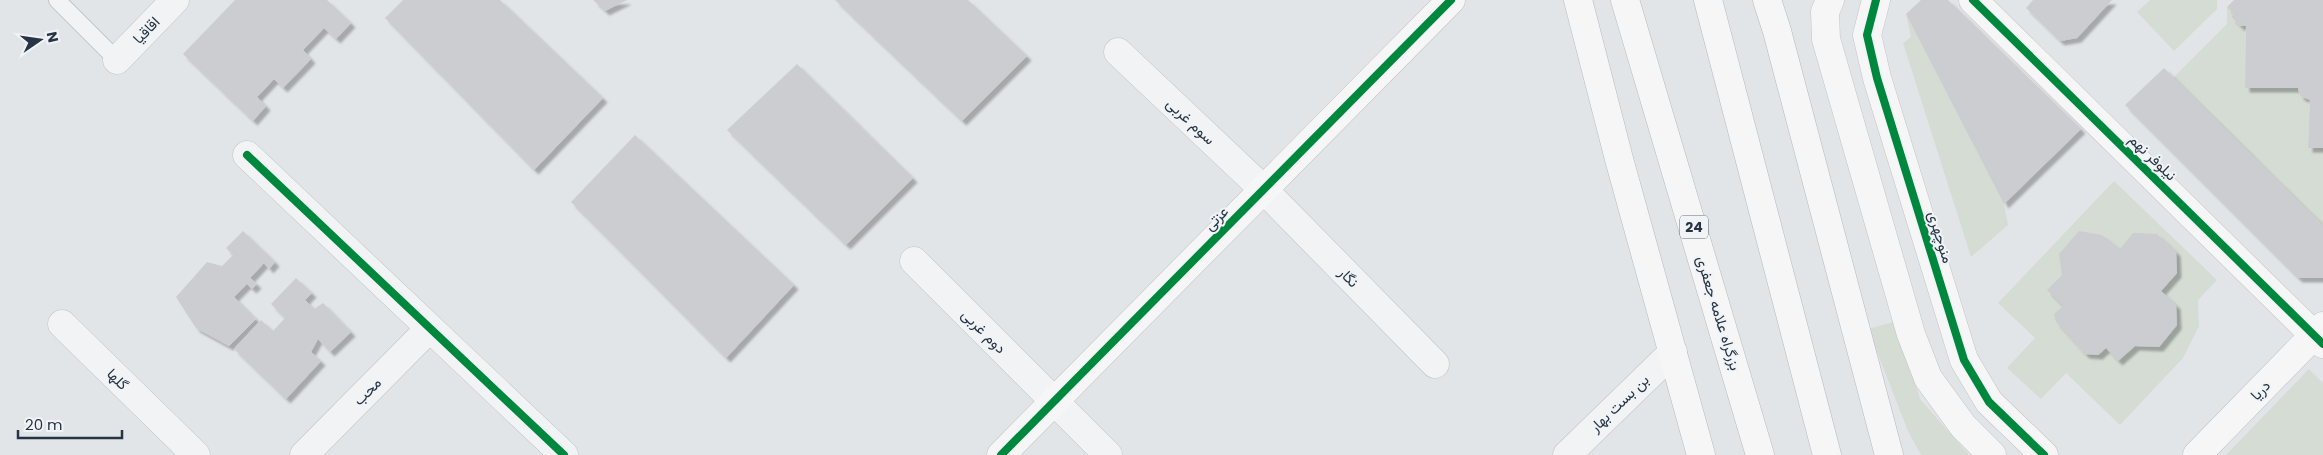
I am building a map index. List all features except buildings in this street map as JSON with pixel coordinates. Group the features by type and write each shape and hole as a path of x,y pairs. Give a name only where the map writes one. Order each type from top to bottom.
{"main road":[{"name":"عزتی","path":"1001,455 1450,0"},
{"path":"1578,0 1619,159 1701,455"},
{"name":"بزرگراه علامه جعفری","path":"1625,0 1760,455"},
{"path":"1708,0 1827,455"},
{"path":"1767,0 1778,31 1890,455"},
{"path":"1830,0 1825,12 1826,39 1912,334 1928,378 1963,426 1992,455"},
{"name":"منوچهری","path":"1876,0 1867,35 1877,78 1964,360 1989,402 2044,455"},
{"name":"نیلوفر نهم","path":"1972,0 2320,335"},
{"name":"دریا","path":"2197,455 2320,335"},
{"path":"1870,380 1910,455"}],"street":[{"name":"اقاقیا","path":"117,60 175,0"},
{"name":"سوم غربی","path":"1118,52 1264,190"},
{"path":"248,155 564,455"},
{"name":"نگار","path":"1264,190 1435,364"},
{"name":"دوم غربی","path":"914,261 1108,455"},
{"name":"گلها","path":"62,324 196,455"},
{"name":"محب","path":"304,455 430,328"},
{"name":"بن بست بهار","path":"1567,455 1673,352"}],"lane":[{"path":"57,0 117,60"}],"shaded area":[{"path":"2150,0 2217,0 2217,9 2174,51 2137,12"},
{"path":"2227,7 2234,14 2231,18 2240,26 2246,26 2245,88 2298,88 2300,96 2310,100 2308,147 2323,148 2323,229 2173,78 2227,24"},
{"path":"1906,14 2004,204 2008,225 1971,257 1903,43 1911,37"},
{"path":"2114,181 2217,280 2198,300 2199,326 2183,358 2120,425 2066,373 2041,399 2007,368 2035,338 1998,303"},
{"path":"1897,321 1920,399 1969,455 1921,455 1908,431 1868,329"},
{"path":"2309,369 2323,383 2323,455 2226,455"}],"cycle path":[{"path":"1001,455 1451,0"},
{"path":"1876,0 1867,35 1877,78 1964,360 1989,402 2044,455"},
{"path":"1973,0 2323,344"},
{"path":"247,155 564,455"}]}
